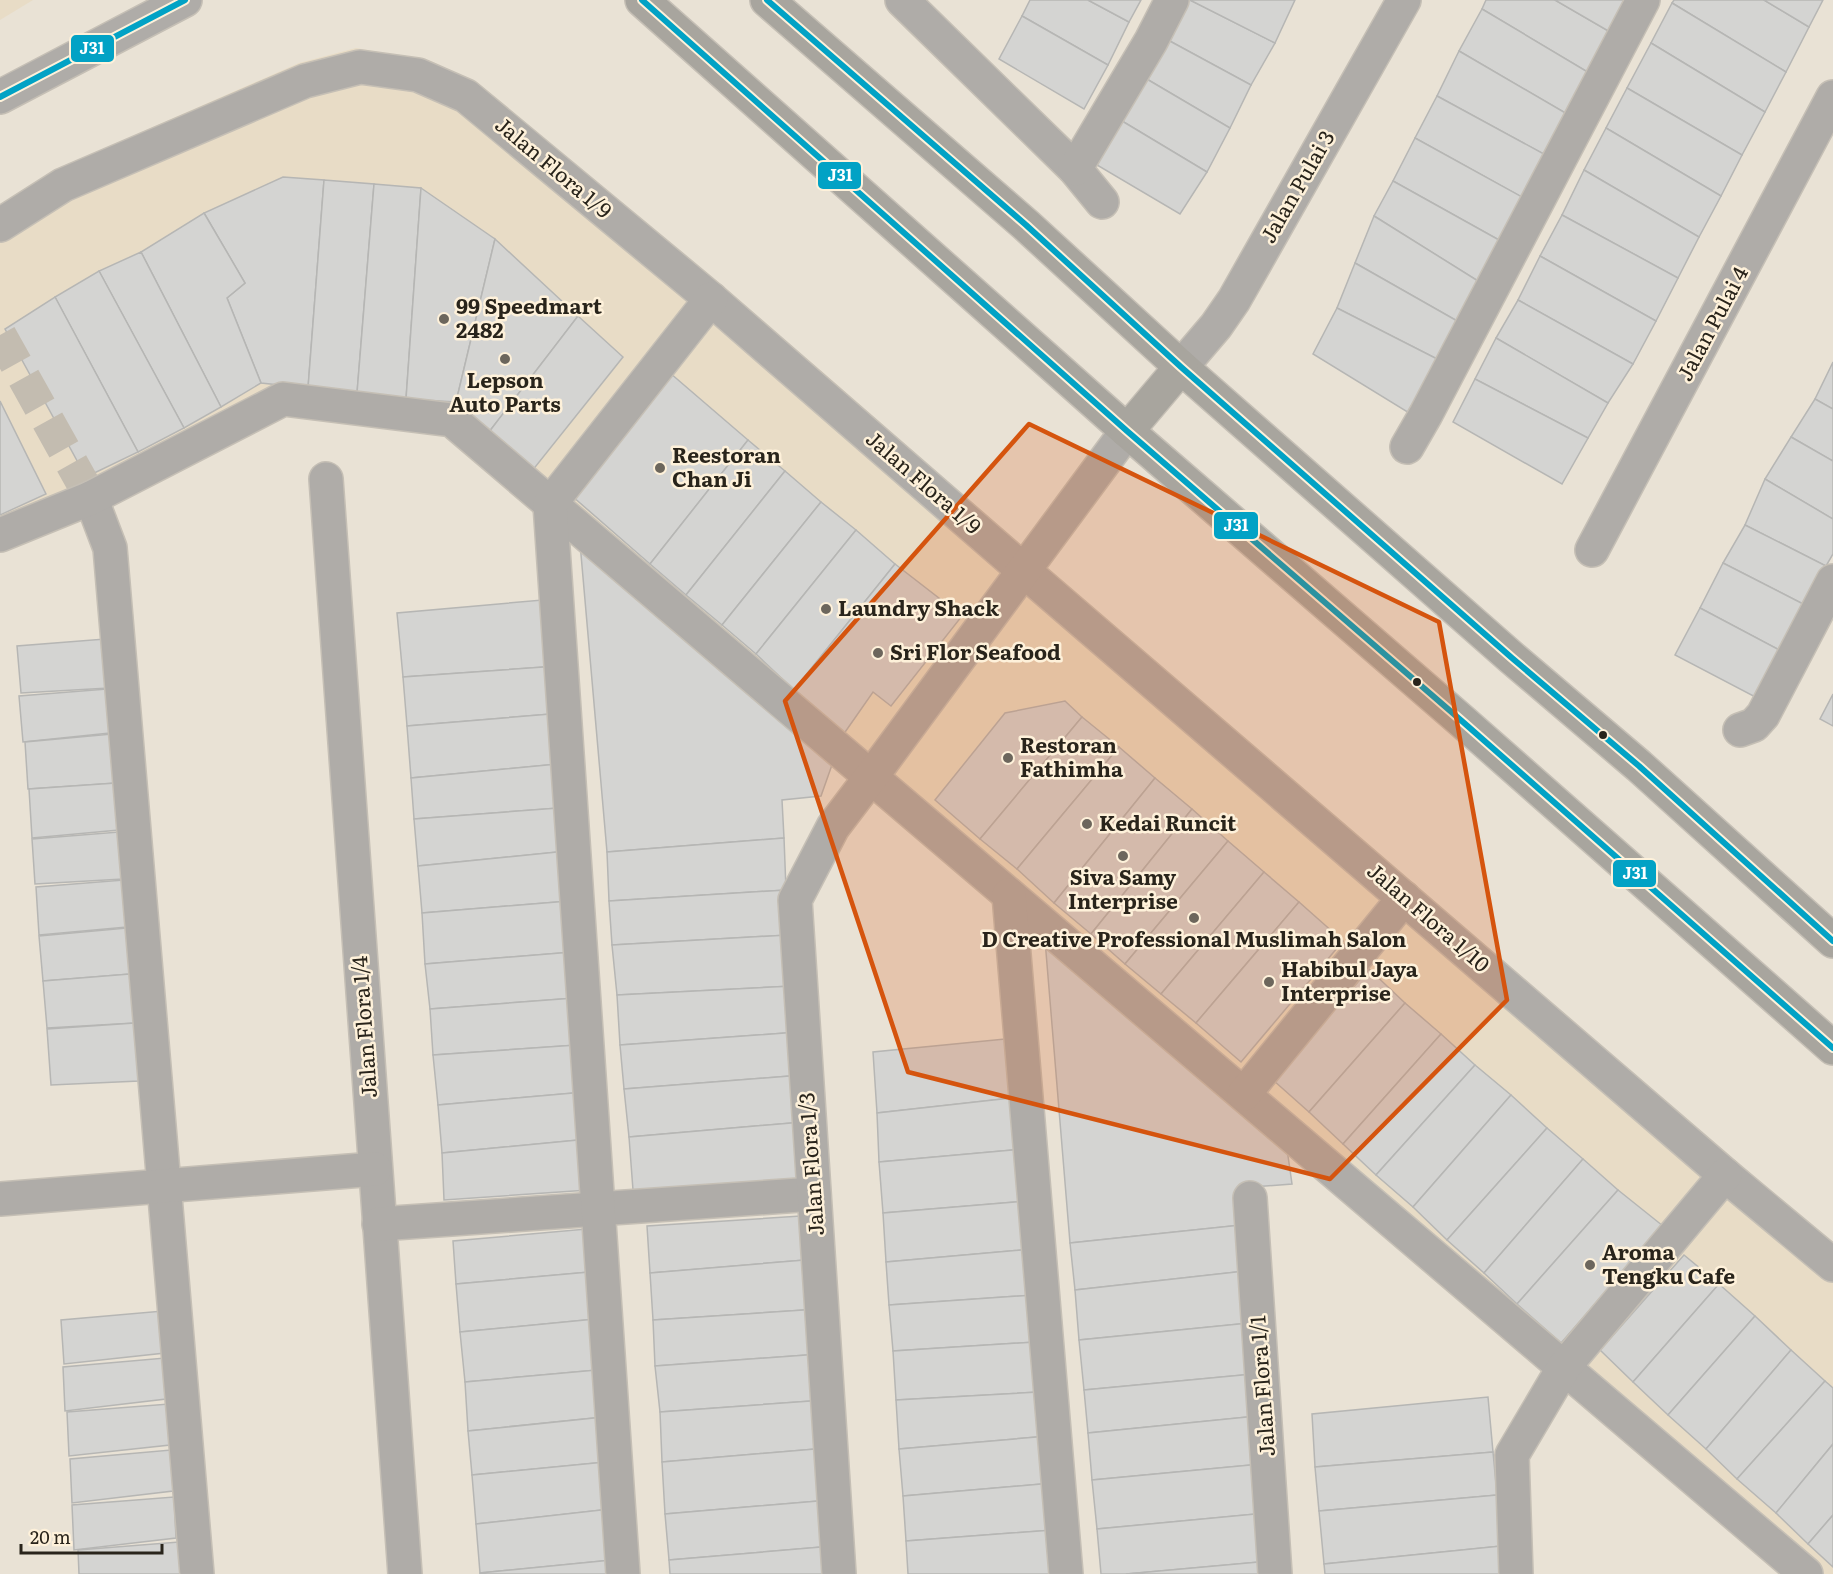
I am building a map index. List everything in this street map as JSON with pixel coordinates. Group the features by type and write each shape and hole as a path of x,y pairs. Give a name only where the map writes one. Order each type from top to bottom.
{"main road":[{"path":"642,0 1127,431 1463,722 1833,1048"},
{"path":"767,0 1026,225 1181,367 1512,658 1639,766 1833,941"},
{"path":"1127,431 1181,367"}],"street":[{"path":"0,97 185,0"},
{"path":"1075,169 1151,41 1172,0"},
{"name":"Jalan Pulai 3","path":"1181,367 1216,326 1234,300 1404,0"},
{"path":"1407,447 1643,0"},
{"path":"906,2 1075,169 1102,202"},
{"name":"Jalan Flora 1/9","path":"0,225 63,185 305,81 360,67 418,75 466,96 711,299 1023,570"},
{"name":"Jalan Pulai 4","path":"1592,550 1833,97"},
{"path":"623,1574 550,504 711,299"},
{"path":"0,535 91,498 283,399 452,420 1806,1574"},
{"name":"Jalan Flora 1/3","path":"840,1574 795,900 832,827 1127,431"},
{"name":"Jalan Flora 1/4","path":"326,479 405,1574"},
{"path":"91,498 110,548 197,1574"},
{"name":"Jalan Flora 1/10","path":"1023,570 1725,1175 1833,1265"},
{"path":"1740,730 1754,725 1763,715 1833,581"},
{"path":"1009,895 1066,1574"},
{"path":"1244,1094 1404,898"},
{"path":"0,1199 375,1169"},
{"path":"1516,1574 1512,1455 1564,1367 1725,1175"},
{"path":"379,1224 814,1194"},
{"name":"Jalan Flora 1/1","path":"1250,1198 1275,1574"}],"highlighted area":[{"path":"1029,424 1439,622 1507,1000 1330,1179 908,1072 785,701"}],"shaded area":[{"path":"0,0 33,0 0,20"},
{"path":"356,48 431,61 479,84 819,369 1097,612 1833,1243 1833,1574 1788,1574 447,430 285,410 0,548 0,205 55,170 299,63"}],"building":[{"path":"1030,0 1088,0 1129,22 1108,65 1022,16"},
{"path":"1088,0 1141,0 1129,22"},
{"path":"1186,0 1275,43 1251,85 1166,39"},
{"path":"1190,0 1295,0 1275,43"},
{"path":"1486,0 1555,0 1617,36 1596,77 1482,9"},
{"path":"1555,0 1636,0 1617,36"},
{"path":"1674,0 1764,0 1809,27 1786,72 1672,3"},
{"path":"1764,0 1823,0 1809,27"},
{"path":"1672,3 1786,72 1765,112 1651,43"},
{"path":"1482,9 1596,77 1574,118 1459,51"},
{"path":"1022,16 1108,65 1084,109 999,59"},
{"path":"1166,39 1251,85 1230,128 1145,78"},
{"path":"1651,43 1765,112 1742,155 1627,88"},
{"path":"1459,51 1574,118 1553,159 1437,96"},
{"path":"1145,78 1230,128 1207,172 1122,121"},
{"path":"1627,88 1742,155 1721,196 1606,128"},
{"path":"1437,96 1553,159 1531,202 1415,138"},
{"path":"1122,121 1207,172 1180,214 1097,165"},
{"path":"1606,128 1721,196 1699,237 1584,170"},
{"path":"1415,138 1531,202 1508,245 1393,181"},
{"path":"1584,170 1699,237 1678,278 1562,215"},
{"path":"283,177 324,180 308,388 261,383 227,298 245,283 204,213"},
{"path":"324,180 374,184 357,393 308,388"},
{"path":"1393,181 1508,245 1486,286 1374,216"},
{"path":"374,184 421,188 406,399 357,393"},
{"name":"99 Speedmart 2482","path":"421,188 495,239 456,402 406,399"},
{"path":"204,213 245,283 227,298 261,383 221,407 141,252"},
{"path":"1562,215 1678,278 1656,321 1540,256"},
{"path":"1374,216 1486,286 1466,326 1355,263"},
{"name":"Lepson Auto Parts","path":"495,239 578,316 489,432 456,402"},
{"path":"141,252 221,407 184,428 99,271"},
{"path":"1540,256 1656,321 1633,364 1518,300"},
{"path":"1355,263 1466,326 1445,363 1337,308"},
{"path":"99,271 184,428 138,452 55,297"},
{"path":"55,297 138,452 86,477 5,329"},
{"path":"1518,300 1633,364 1608,403 1496,338"},
{"path":"1337,308 1445,363 1414,416 1313,354"},
{"path":"578,316 623,357 532,471 489,432"},
{"path":"1496,338 1608,403 1588,438 1475,379"},
{"path":"1833,362 1833,409 1815,399"},
{"name":"Reestoran Chan Ji","path":"670,373 748,440 650,564 572,496"},
{"path":"1475,379 1588,438 1562,484 1453,422"},
{"path":"1815,399 1833,409 1833,461 1791,437"},
{"path":"0,401 46,494 0,515"},
{"path":"1791,437 1833,461 1833,519 1765,479"},
{"path":"748,440 785,471 686,595 650,564"},
{"path":"785,471 821,502 722,625 686,595"},
{"path":"1765,479 1833,519 1833,554 1826,566 1745,525"},
{"path":"821,502 856,530 756,654 722,625"},
{"path":"1745,525 1826,566 1809,607 1723,563"},
{"name":"Laundry Shack","path":"856,530 895,564 794,690 756,654"},
{"path":"580,543 833,762 821,796 782,800 784,838 607,852"},
{"path":"1723,563 1809,607 1783,652 1700,608"},
{"name":"Sri Flor Seafood","path":"895,564 962,616 891,706 873,692 843,735 794,690"},
{"path":"554,599 558,666 403,677 397,613"},
{"path":"1700,608 1783,652 1761,700 1675,655"},
{"path":"105,639 109,688 21,693 17,646"},
{"path":"558,666 563,713 407,726 403,677"},
{"path":"107,689 110,733 23,742 19,696"},
{"path":"1833,694 1833,726 1820,719"},
{"name":"Restoran Fathimha","path":"1065,701 1082,717 980,839 935,800 1005,713"},
{"path":"563,713 568,763 411,778 407,726"},
{"path":"1082,717 1119,747 1017,869 980,839"},
{"path":"112,734 116,783 28,789 25,742"},
{"name":"Kedai Runcit","path":"1119,747 1155,778 1054,903 1017,869"},
{"path":"568,763 572,807 414,819 411,778"},
{"name":"Siva Samy Interprise","path":"1155,778 1192,809 1091,934 1054,903"},
{"path":"116,783 119,830 32,838 29,789"},
{"path":"572,807 577,850 418,866 414,819"},
{"path":"1192,809 1228,841 1125,964 1091,934"},
{"path":"119,832 123,879 35,884 32,839"},
{"path":"784,838 786,890 609,901 607,852"},
{"name":"D Creative Professional Muslimah Salon","path":"1228,841 1264,872 1161,994 1125,964"},
{"path":"577,850 581,900 422,913 418,866"},
{"path":"1264,872 1299,902 1196,1023 1161,994"},
{"path":"124,880 127,927 39,935 36,887"},
{"path":"786,890 788,935 612,945 609,901"},
{"path":"581,900 585,951 425,964 422,913"},
{"name":"Habibul Jaya Interprise","path":"1299,902 1343,941 1241,1062 1196,1023"},
{"path":"127,928 130,974 43,981 39,936"},
{"path":"788,935 793,986 617,995 612,945"},
{"path":"1045,940 1286,1142 1292,1184 1239,1188 1241,1225 1070,1243"},
{"path":"585,951 588,997 430,1009 425,964"},
{"path":"1369,969 1405,1003 1309,1112 1273,1080"},
{"path":"130,974 135,1023 47,1028 43,981"},
{"path":"793,986 798,1032 620,1045 617,995"},
{"path":"588,997 591,1044 433,1055 430,1009"},
{"path":"1405,1003 1441,1034 1343,1144 1309,1112"},
{"path":"135,1023 139,1081 51,1085 47,1029"},
{"path":"798,1032 802,1075 624,1089 620,1045"},
{"path":"1441,1034 1475,1065 1376,1175 1343,1144"},
{"path":"1026,1037 1030,1096 877,1113 873,1052"},
{"path":"591,1044 596,1091 438,1105 433,1055"},
{"path":"1475,1065 1511,1095 1413,1207 1376,1175"},
{"path":"802,1075 803,1122 629,1137 624,1089"},
{"path":"596,1091 599,1138 442,1153 438,1105"},
{"path":"1511,1095 1547,1128 1447,1240 1413,1207"},
{"path":"1030,1096 1036,1148 879,1162 877,1113"},
{"path":"803,1122 809,1188 633,1190 629,1137"},
{"path":"1547,1128 1583,1159 1484,1273 1447,1240"},
{"path":"599,1138 603,1189 444,1200 442,1153"},
{"path":"1036,1148 1040,1200 883,1213 879,1162"},
{"path":"1583,1159 1618,1190 1517,1304 1484,1273"},
{"name":"Aroma Tengku Cafe","path":"1618,1190 1663,1226 1561,1343 1517,1304"},
{"path":"1040,1200 1044,1248 886,1262 883,1213"},
{"path":"816,1215 817,1259 650,1273 647,1226"},
{"path":"1241,1225 1245,1271 1075,1290 1070,1243"},
{"path":"609,1227 612,1270 456,1284 453,1241"},
{"path":"1044,1248 1047,1294 889,1305 886,1262"},
{"path":"1684,1255 1719,1284 1633,1382 1600,1350"},
{"path":"817,1259 819,1309 653,1320 650,1273"},
{"path":"612,1270 616,1317 460,1332 456,1284"},
{"path":"1245,1271 1249,1323 1079,1340 1075,1290"},
{"path":"1719,1284 1755,1316 1668,1415 1633,1382"},
{"path":"1047,1294 1051,1341 893,1351 889,1305"},
{"path":"819,1309 820,1354 655,1366 653,1320"},
{"path":"163,1311 165,1353 64,1364 61,1320"},
{"path":"1755,1316 1791,1350 1706,1449 1668,1415"},
{"path":"616,1317 619,1368 465,1382 460,1332"},
{"path":"1249,1323 1253,1374 1084,1390 1079,1340"},
{"path":"1051,1341 1056,1391 896,1400 893,1351"},
{"path":"1791,1350 1825,1381 1737,1479 1706,1449"},
{"path":"820,1354 825,1400 660,1412 655,1366"},
{"path":"165,1358 166,1399 65,1411 63,1367"},
{"path":"619,1368 623,1415 468,1431 465,1382"},
{"path":"1253,1374 1257,1416 1088,1433 1084,1390"},
{"path":"1825,1381 1833,1388 1833,1444 1776,1513 1737,1479"},
{"path":"1056,1391 1060,1435 899,1449 896,1400"},
{"path":"1488,1397 1493,1452 1315,1467 1312,1414"},
{"path":"825,1400 827,1448 662,1462 660,1412"},
{"path":"169,1404 170,1445 69,1456 67,1412"},
{"path":"623,1415 626,1460 472,1475 468,1431"},
{"path":"1257,1416 1261,1464 1092,1480 1088,1433"},
{"path":"1060,1435 1064,1482 903,1496 899,1449"},
{"path":"1833,1444 1833,1515 1808,1544 1776,1513"},
{"path":"827,1448 830,1500 665,1514 662,1462"},
{"path":"171,1450 173,1491 72,1503 70,1459"},
{"path":"1493,1452 1497,1495 1319,1511 1315,1467"},
{"path":"626,1460 628,1507 476,1524 472,1475"},
{"path":"1261,1464 1266,1513 1097,1529 1092,1480"},
{"path":"1064,1482 1066,1529 906,1541 903,1496"},
{"path":"1497,1495 1501,1546 1324,1564 1319,1511"},
{"path":"174,1497 176,1538 74,1550 72,1505"},
{"path":"830,1500 833,1546 669,1560 665,1514"},
{"path":"628,1507 632,1558 480,1573 476,1524"},
{"path":"1266,1513 1270,1561 1126,1574 1101,1574 1097,1529"},
{"path":"1833,1515 1833,1567 1808,1544"},
{"path":"1066,1529 1069,1574 908,1574 906,1541"},
{"path":"179,1542 180,1574 79,1574 78,1550"},
{"path":"833,1546 833,1574 670,1574 669,1560"},
{"path":"1501,1546 1503,1574 1325,1574 1324,1564"},
{"path":"632,1558 633,1574 480,1574 480,1573"},
{"path":"1270,1561 1271,1574 1126,1574"}],"tunnel":[{"path":"0,335 91,498"}],"transit line":[{"name":"J31","path":"0,97 185,0"},
{"name":"J31","path":"642,0 1127,431 1463,722 1833,1048"},
{"name":"J31","path":"767,0 1026,225 1181,367 1512,658 1639,766 1833,941"}],"place":[{"name":"99 Speedmart 2482","path":"444,319"},
{"name":"Lepson Auto Parts","path":"505,359"},
{"name":"Reestoran Chan Ji","path":"660,468"},
{"name":"Laundry Shack","path":"826,609"},
{"name":"Sri Flor Seafood","path":"878,653"},
{"name":"Restoran Fathimha","path":"1008,758"},
{"name":"Kedai Runcit","path":"1087,824"},
{"name":"Siva Samy Interprise","path":"1123,856"},
{"name":"D Creative Professional Muslimah Salon","path":"1194,918"},
{"name":"Habibul Jaya Interprise","path":"1269,982"},
{"name":"Aroma Tengku Cafe","path":"1590,1265"}]}
